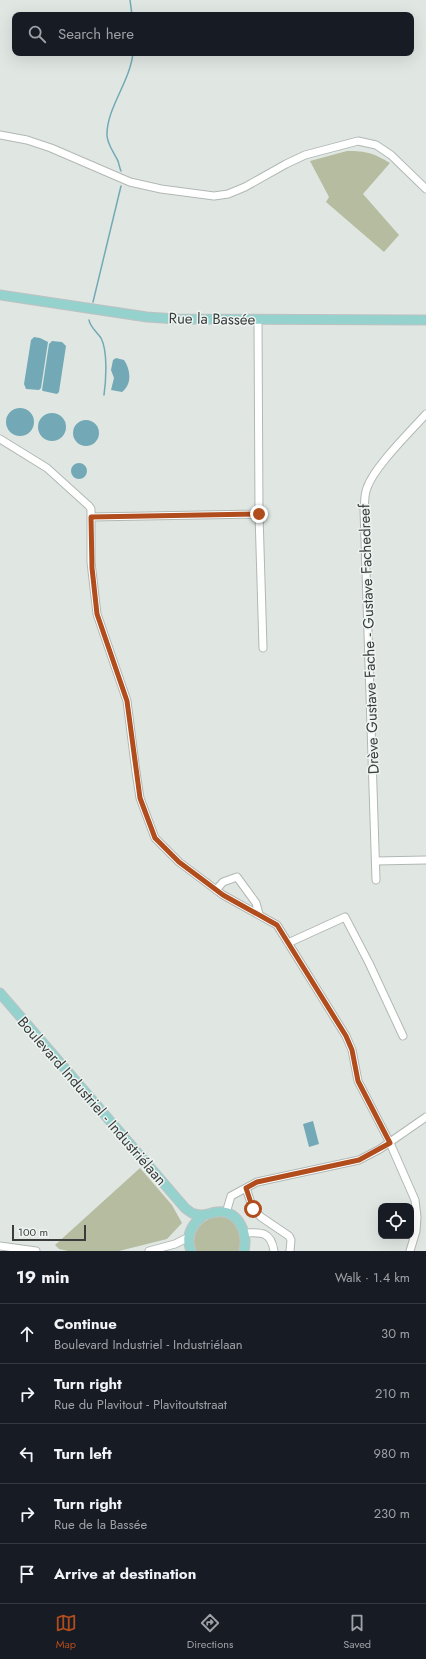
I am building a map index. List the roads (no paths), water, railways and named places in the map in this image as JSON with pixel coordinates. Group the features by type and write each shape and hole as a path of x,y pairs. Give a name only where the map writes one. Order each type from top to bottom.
{"main road":[{"name":"Rue la Bassée","path":"0,295 147,317 214,320 426,320"},
{"name":"Boulevard Industriel - Industriélaan","path":"0,993 184,1208 194,1214 204,1215 217,1212 226,1213"},
{"name":"Boulevard Industriel - Industriélaan","path":"184,1208 190,1232 190,1249"},
{"path":"226,1213 235,1218 241,1224 245,1233 246,1242 244,1251"},
{"path":"190,1232 196,1221 204,1215"}],"street":[{"path":"0,135 27,140 52,148 130,182 161,189 214,196 228,194 239,190 305,156 358,141 376,145 391,155 426,189"},
{"path":"258,320 259,514 262,648"},
{"name":"Drève Gustave Fache - Gustave Fachedreef","path":"376,880 364,510 365,499 369,484 378,470 426,414"},
{"path":"0,439 47,468 89,506 91,517 92,568 97,614 127,701 136,772 144,811 155,838 161,846 179,862 223,895 277,925 346,1036 352,1050 358,1081 390,1143 415,1200 417,1217 416,1231 410,1251"},
{"path":"91,517 259,514"},
{"path":"376,861 426,860"},
{"path":"216,890 223,882 237,877 256,903 259,914"},
{"path":"288,943 345,917 369,963 399,1032"},
{"path":"226,1213 231,1196 257,1182 359,1160 390,1143 426,1117"},
{"path":"246,1188 253,1209 288,1236 291,1240 290,1251"},
{"path":"149,1251 175,1244 190,1232"},
{"path":"245,1233 263,1233 271,1240 274,1251"},
{"path":"175,1244 190,1249"},
{"path":"0,1246 36,1251"}],"water":[{"path":"34,337 48,342 41,388 39,390 26,389 24,384 31,340"},
{"path":"52,341 62,342 66,346 59,392 57,394 42,390 49,344"},
{"path":"116,358 124,360 129,373 128,385 122,392 111,390 114,378 111,370 113,360"},
{"path":"20,408 30,412 34,422 30,432 20,436 10,432 6,422 10,412"},
{"path":"52,413 62,417 66,427 62,437 52,441 42,437 38,427 42,417"},
{"path":"86,420 95,424 99,433 95,442 86,446 77,442 73,433 77,424"},
{"path":"79,463 85,465 87,471 85,477 79,479 73,477 71,471 73,465"},
{"path":"313,1121 319,1144 309,1147 303,1124"}],"waterway":[{"path":"130,0 132,12"},
{"path":"121,171 118,160 108,142 107,136 110,116 128,74 132,56"},
{"path":"93,302 121,186"},
{"path":"89,320 92,327 101,338 105,350 106,374 104,395"}]}
